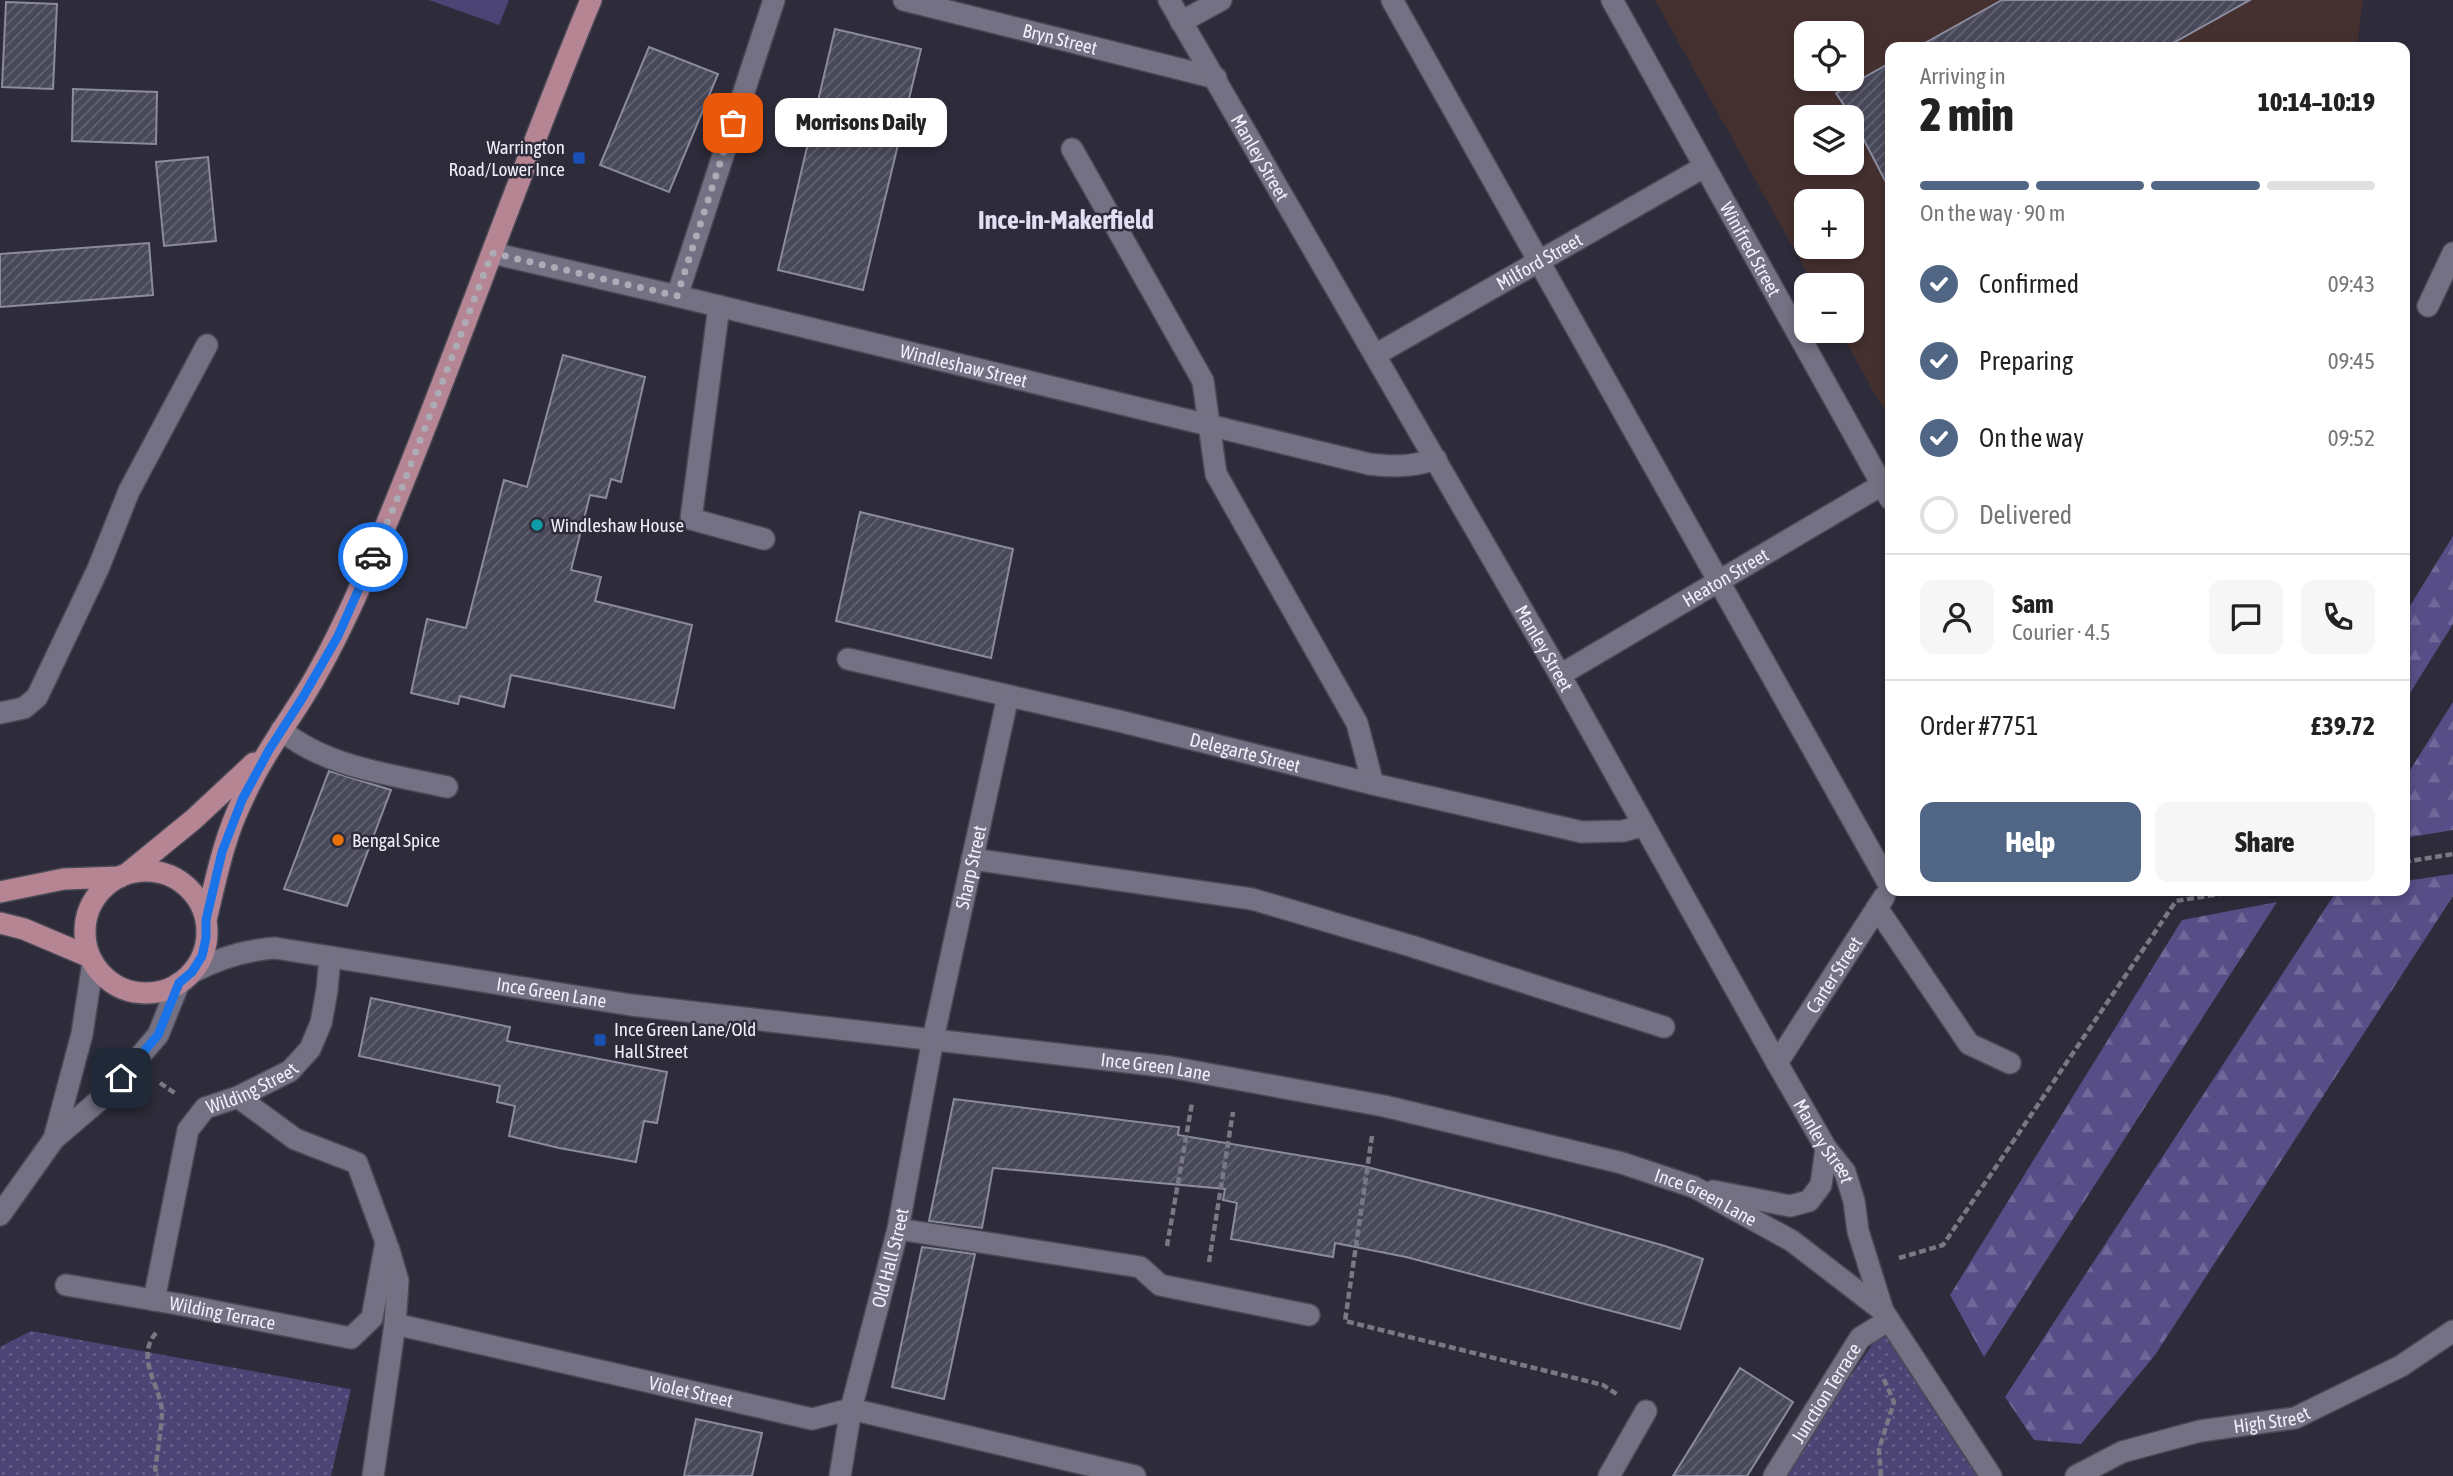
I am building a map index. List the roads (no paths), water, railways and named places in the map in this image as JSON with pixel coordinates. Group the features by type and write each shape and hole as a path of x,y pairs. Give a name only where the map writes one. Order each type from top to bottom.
{"main road":[{"path":"269,750 194,819 104,887 93,902 86,920 85,938 91,959 105,978 122,988 142,993 161,991 186,978 202,956 206,920 226,839 242,800 269,750 338,636 403,485 556,86 592,0"},
{"path":"0,892 64,879 123,875 147,870 167,875 185,885 198,900 206,920"},
{"path":"0,923 24,929 91,959"}],"street":[{"path":"677,296 774,0"},
{"name":"Bryn Street","path":"904,0 1216,78"},
{"name":"Manley Street","path":"1169,0 1560,675 1642,826 1826,1148 1845,1172 1868,1267 1886,1316"},
{"path":"1181,22 1221,0"},
{"path":"1392,0 1885,878"},
{"name":"Winifred Street","path":"1612,0 1885,484"},
{"path":"1072,149 1203,381 1216,474 1357,723 1373,785"},
{"name":"Milford Street","path":"1375,355 1704,167"},
{"name":"Windleshaw Street","path":"492,253 1369,464 1418,466 1436,459"},
{"path":"2428,306 2453,253"},
{"path":"719,306 691,519 764,539"},
{"path":"0,713 24,708 37,696 98,569 129,491 207,345"},
{"name":"Heaton Street","path":"1560,675 1718,580 1885,489"},
{"name":"Delegarte Street","path":"848,659 1119,721 1373,785 1582,832 1623,831 1642,826"},
{"name":"Sharp Street","path":"933,1039 1008,696"},
{"path":"281,730 296,742 328,759 447,787"},
{"path":"972,859 1252,899 1411,946 1664,1027"},
{"name":"Carter Street","path":"1777,1063 1885,895"},
{"path":"1877,908 1969,1044 2010,1063"},
{"name":"Ince Green Lane","path":"186,978 223,958 275,947 631,1005 1170,1067 1377,1105 1622,1163 1694,1187 1792,1241 1886,1316 1991,1476"},
{"name":"Wilding Street","path":"154,1300 188,1130 205,1108 238,1097 290,1071 310,1049 321,1023 330,957"},
{"path":"54,1139 82,1034 91,959"},
{"path":"0,1215 54,1139 110,1091 158,1035 186,978"},
{"name":"Old Hall Street","path":"840,1476 851,1409 898,1229 933,1039"},
{"path":"238,1097 295,1139 357,1163 386,1242 398,1281 396,1324 373,1476"},
{"path":"1694,1187 1790,1206 1809,1201 1821,1185 1826,1148"},
{"path":"898,1229 1140,1267 1160,1285 1309,1315"},
{"name":"Wilding Terrace","path":"66,1285 351,1338 372,1318 386,1242"},
{"name":"Junction Terrace","path":"1774,1476 1860,1338 1886,1316"},
{"name":"Violet Street","path":"396,1324 812,1419 851,1409 1135,1476"},
{"name":"High Street","path":"2076,1476 2122,1452 2200,1431 2295,1418 2401,1366 2453,1331"},
{"path":"1609,1476 1646,1412"}],"place":[{"name":"Morrisons Daily","path":"733,123"},
{"name":"Warrington Road/Lower Ince","path":"579,158"},
{"name":"Windleshaw House","path":"537,525"},
{"name":"Bengal Spice","path":"338,840"},
{"name":"Ince Green Lane/Old Hall Street","path":"600,1040"}],"district":[{"name":"Ince-in-Makerfield","path":"1066,220"}]}
